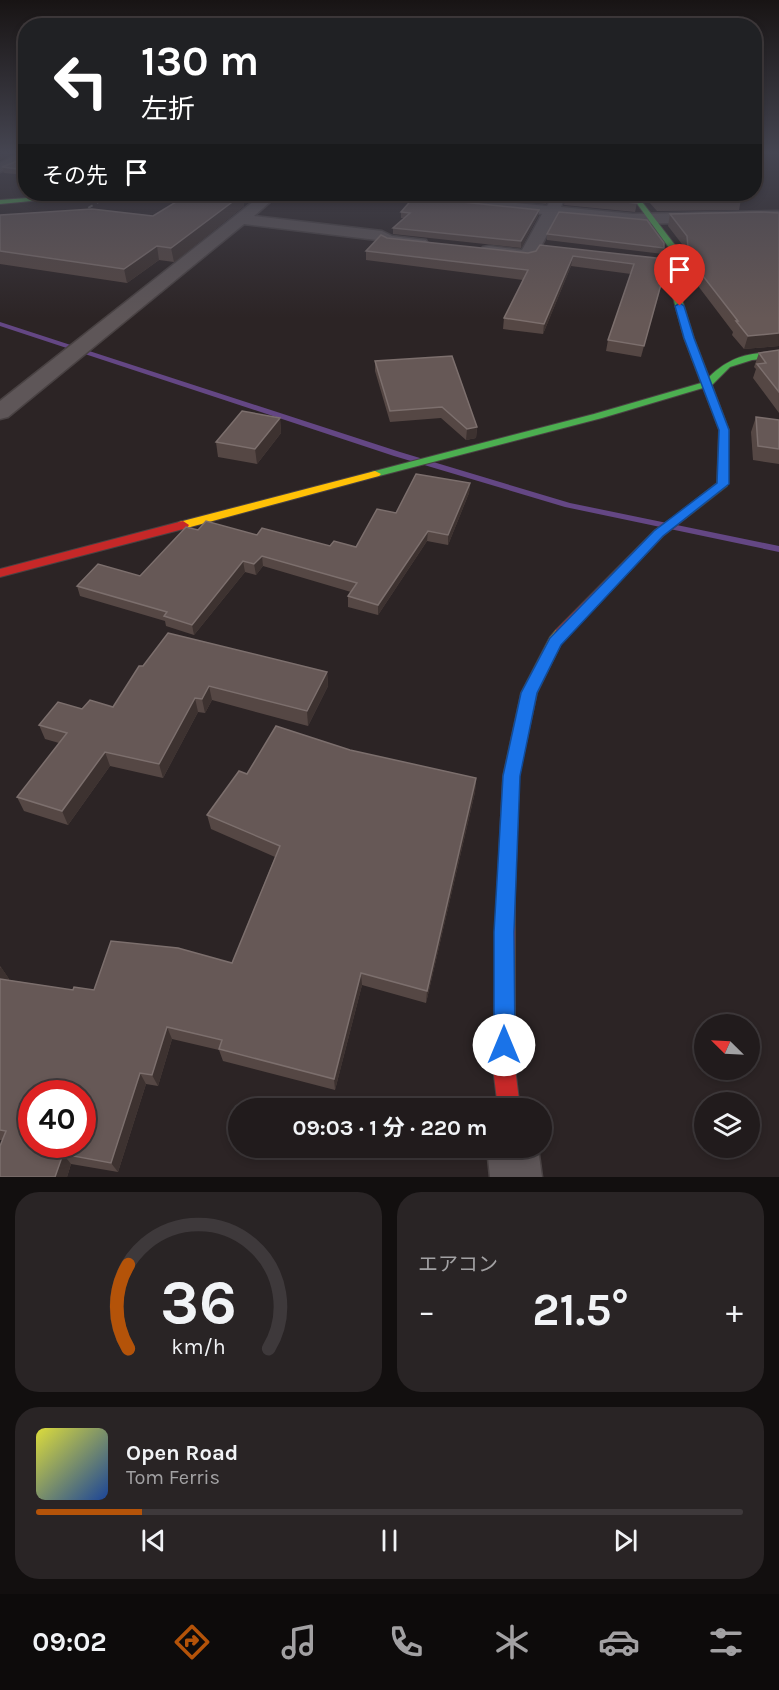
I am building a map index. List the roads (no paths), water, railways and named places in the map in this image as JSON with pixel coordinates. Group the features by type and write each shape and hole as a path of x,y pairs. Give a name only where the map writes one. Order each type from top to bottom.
{"main road":[{"path":"508,1098 504,1068 504,932 510,788 529,693 555,642 659,534 723,484 724,430 689,338 675,290 674,249 643,208"},
{"path":"0,573 598,416 706,384 727,365 751,357 779,354"}],"street":[{"path":"0,412 254,208"},
{"path":"522,208 651,220 779,216"},
{"path":"477,250 527,256 553,208"},
{"path":"240,219 382,236 387,240 432,245"},
{"path":"532,246 554,249"},
{"path":"654,261 676,263"},
{"path":"514,1158 516,1177"}],"waterway":[{"path":"0,324 397,454 568,505 779,549"}],"railway":[{"path":"71,218 88,208"}]}
